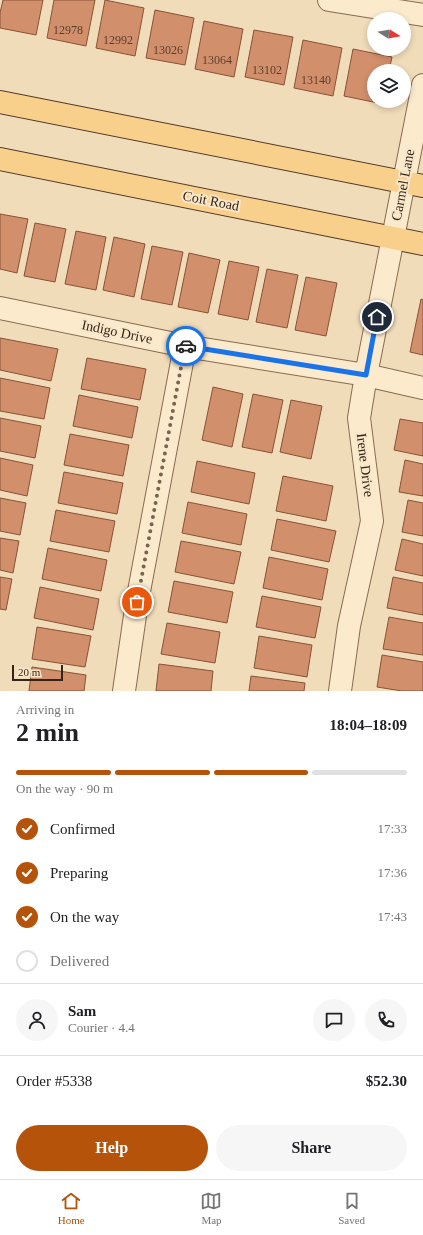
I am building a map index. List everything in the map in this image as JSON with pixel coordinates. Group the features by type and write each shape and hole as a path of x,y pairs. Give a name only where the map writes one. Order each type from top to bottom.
{"main road":[{"path":"0,102 413,184"},
{"name":"Coit Road","path":"0,159 423,244"}],"street":[{"path":"329,0 423,14"},
{"name":"Carmel Lane","path":"392,238 413,184 423,85"},
{"name":"Irene Drive","path":"340,691 349,626 372,521 359,418 392,238"},
{"name":"Indigo Drive","path":"0,308 185,346 366,375 423,388"},
{"path":"124,691 137,602 185,346"}],"building":[{"path":"3,0 43,0 36,35 0,28 0,13"},
{"path":"54,0 95,0 86,46 47,38"},
{"path":"105,0 144,8 135,56 96,48"},
{"path":"155,10 194,18 185,65 146,58"},
{"path":"204,21 243,29 234,77 195,69"},
{"path":"254,30 293,37 284,85 245,77"},
{"path":"303,40 342,48 333,96 294,88"},
{"path":"353,49 367,52 367,56 392,57 390,64 367,64 367,101 344,96"},
{"path":"0,214 28,219 17,273 0,269"},
{"path":"35,223 66,229 55,282 24,276"},
{"path":"76,231 106,237 96,290 65,284"},
{"path":"114,237 145,244 134,297 103,290"},
{"path":"152,246 183,252 172,305 141,299"},
{"path":"189,253 220,260 208,313 178,307"},
{"path":"229,261 259,267 248,320 218,314"},
{"path":"267,269 298,275 287,328 256,322"},
{"path":"306,277 337,283 326,336 295,330"},
{"path":"421,299 423,300 423,355 410,352"},
{"path":"0,338 58,349 51,381 0,370"},
{"path":"87,358 146,369 140,400 81,389"},
{"path":"0,378 50,388 44,419 0,411"},
{"path":"213,387 243,394 232,447 202,440"},
{"path":"253,394 283,400 272,453 242,447"},
{"path":"79,395 138,407 132,438 73,426"},
{"path":"291,400 322,406 311,459 280,452"},
{"path":"0,418 41,426 35,458 0,451"},
{"path":"400,419 423,423 423,456 394,450"},
{"path":"70,434 129,445 123,476 64,465"},
{"path":"0,458 33,465 27,496 0,490"},
{"path":"405,460 423,464 423,496 399,492"},
{"path":"197,461 255,473 249,504 191,492"},
{"path":"64,472 123,483 117,514 58,503"},
{"path":"283,476 333,486 326,521 276,511"},
{"path":"0,498 26,503 20,535 0,531"},
{"path":"408,500 423,503 423,536 402,532"},
{"path":"188,502 247,514 241,545 182,533"},
{"path":"56,510 115,521 109,552 50,541"},
{"path":"277,519 336,531 329,562 271,550"},
{"path":"0,538 19,541 13,573 0,570"},
{"path":"402,539 423,544 423,576 395,570"},
{"path":"181,541 241,552 234,584 175,572"},
{"path":"48,548 107,560 101,591 42,579"},
{"path":"269,557 328,569 322,600 263,588"},
{"path":"0,577 12,579 6,610 0,609"},
{"path":"393,577 423,583 423,615 387,608"},
{"path":"174,581 233,592 227,623 168,612"},
{"path":"40,587 99,599 93,630 34,618"},
{"path":"262,596 321,607 315,638 256,627"},
{"path":"389,617 423,623 423,655 383,649"},
{"path":"167,623 220,632 215,663 161,654"},
{"path":"37,627 91,636 85,667 32,659"},
{"path":"259,636 312,645 307,677 254,668"},
{"path":"382,655 423,662 423,691 402,691 377,687"},
{"path":"159,664 213,671 211,691 156,691"},
{"path":"32,667 86,675 84,691 29,691"},
{"path":"251,676 305,683 304,691 249,691"}],"way so far":[{"path":"137,602 186,346"}],"route":[{"path":"186,346 366,375 377,317"}]}
